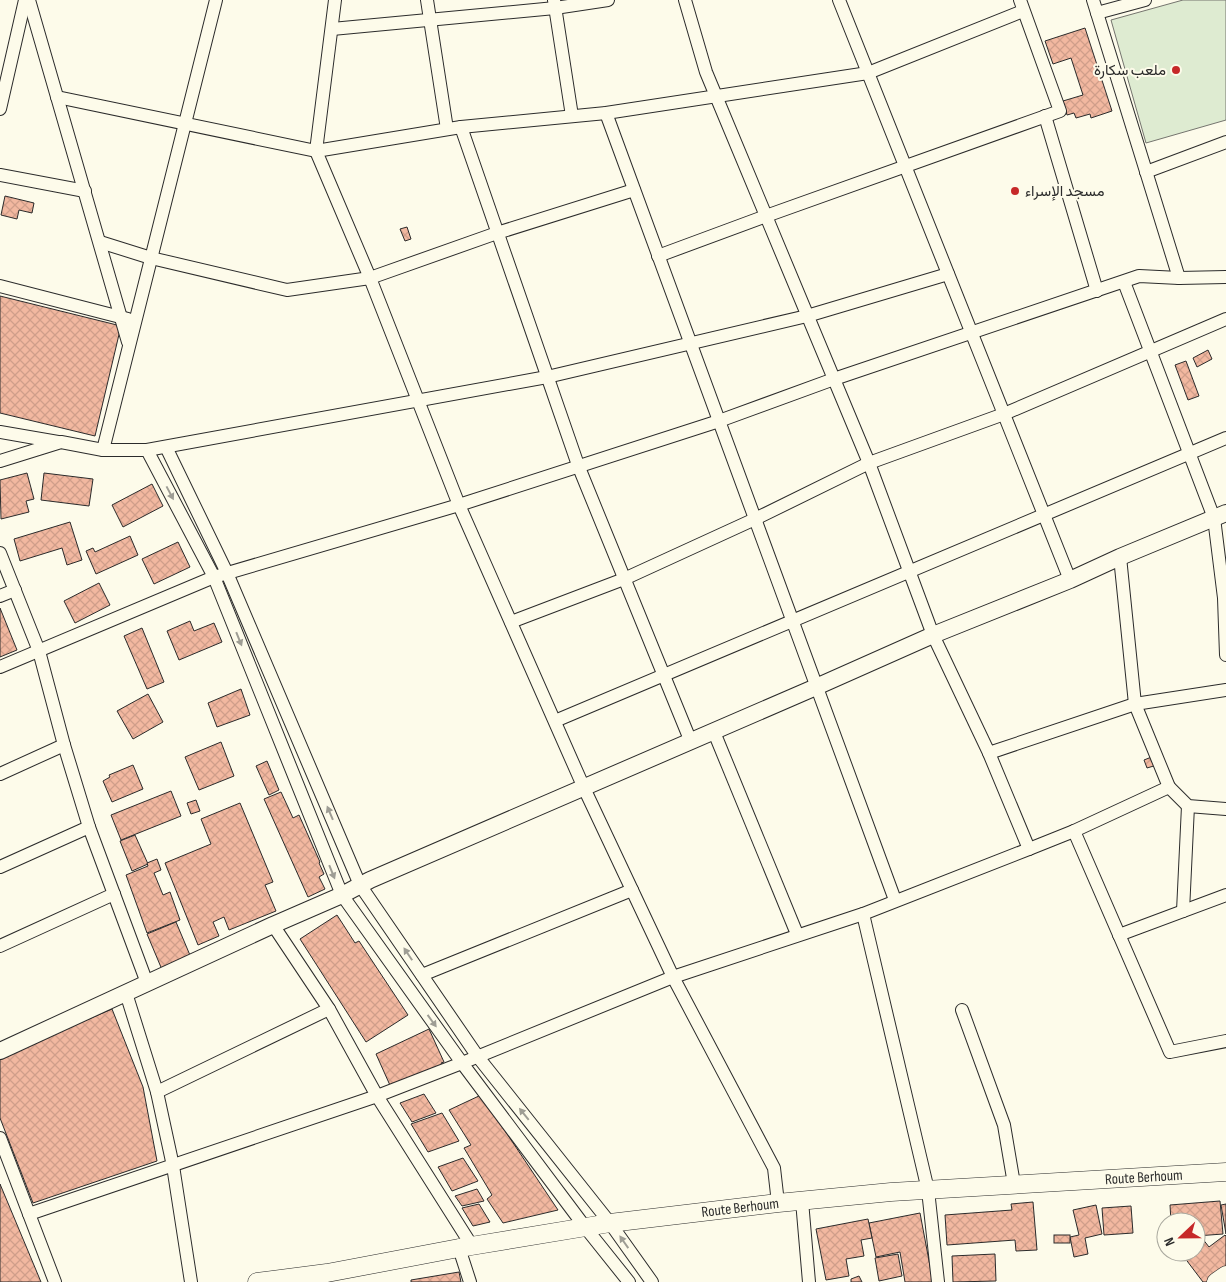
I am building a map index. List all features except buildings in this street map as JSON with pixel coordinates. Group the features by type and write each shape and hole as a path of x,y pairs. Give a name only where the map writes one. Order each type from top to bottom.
{"main road":[{"name":"Route Berhoum","path":"257,1282 327,1273 610,1223 778,1203 891,1192 1226,1172"},
{"path":"1216,1282 1226,1275"}],"street":[{"path":"0,109 25,0"},
{"path":"29,0 129,345"},
{"path":"102,450 216,0"},
{"path":"335,0 316,151 370,278 459,505 584,788 673,977 774,1168 778,1203"},
{"path":"427,0 447,129"},
{"path":"332,29 430,20 554,4 608,0"},
{"path":"684,0 706,72 869,463 933,634 989,754 1029,849"},
{"path":"839,0 1070,580"},
{"path":"1093,0 1179,278"},
{"path":"1097,14 1145,0"},
{"path":"554,4 572,116"},
{"path":"57,96 316,151 461,127 606,113 868,73 1021,5 1060,111 658,256"},
{"path":"606,113 895,900"},
{"path":"1045,116 1097,291"},
{"path":"461,127 578,465 691,742"},
{"path":"1146,172 1226,142"},
{"path":"0,175 85,191"},
{"path":"100,242 151,258 288,290 370,278 497,233 634,190"},
{"path":"0,432 102,450 147,450 166,447 547,377 807,316 948,274"},
{"path":"0,667 221,575 459,505 719,421 834,379 1139,276 1179,278 1226,277"},
{"path":"1124,282 1189,453 1220,516 1225,597 1226,655"},
{"path":"0,286 135,320"},
{"path":"511,622 624,579 755,519 869,463 1004,414 1226,319"},
{"path":"555,721 1226,438"},
{"path":"0,461 60,442"},
{"path":"166,447 221,575 360,885 478,1057 610,1223 652,1282"},
{"path":"147,450 221,575 342,895 462,1063 585,1228 629,1282"},
{"path":"0,1051 342,895 360,885 714,732 933,634 1070,580 1120,557 1220,516"},
{"path":"0,553 39,651 89,827 146,983"},
{"path":"1120,557 1135,704 1169,787 1188,806 1226,808"},
{"path":"0,596 15,590"},
{"path":"989,754 1135,704 1226,690"},
{"path":"714,732 797,934"},
{"path":"0,774 64,744"},
{"path":"29,1214 377,1096 673,977 797,934 863,914 1074,831 1169,787"},
{"path":"1183,911 1188,806"},
{"path":"0,867 89,827"},
{"path":"1074,831 1170,1052 1226,1041"},
{"path":"422,975 632,890"},
{"path":"0,946 114,894"},
{"path":"1119,936 1226,895"},
{"path":"863,914 928,1190 938,1282"},
{"path":"273,925 329,1009 377,1096 466,1247 470,1282"},
{"path":"126,993 157,1092 173,1166 191,1282"},
{"path":"157,1092 329,1009"},
{"path":"962,1010 1004,1125 1014,1184"},
{"path":"0,1138 56,1282"},
{"path":"802,1201 809,1282"}],"green space":[{"name":"ملعب سكارة","path":"1183,0 1226,0 1226,120 1146,143 1111,20"}],"place":[{"name":"ملعب سكارة","path":"1176,70"},
{"name":"مسجد الإسراء","path":"1015,191"}]}
